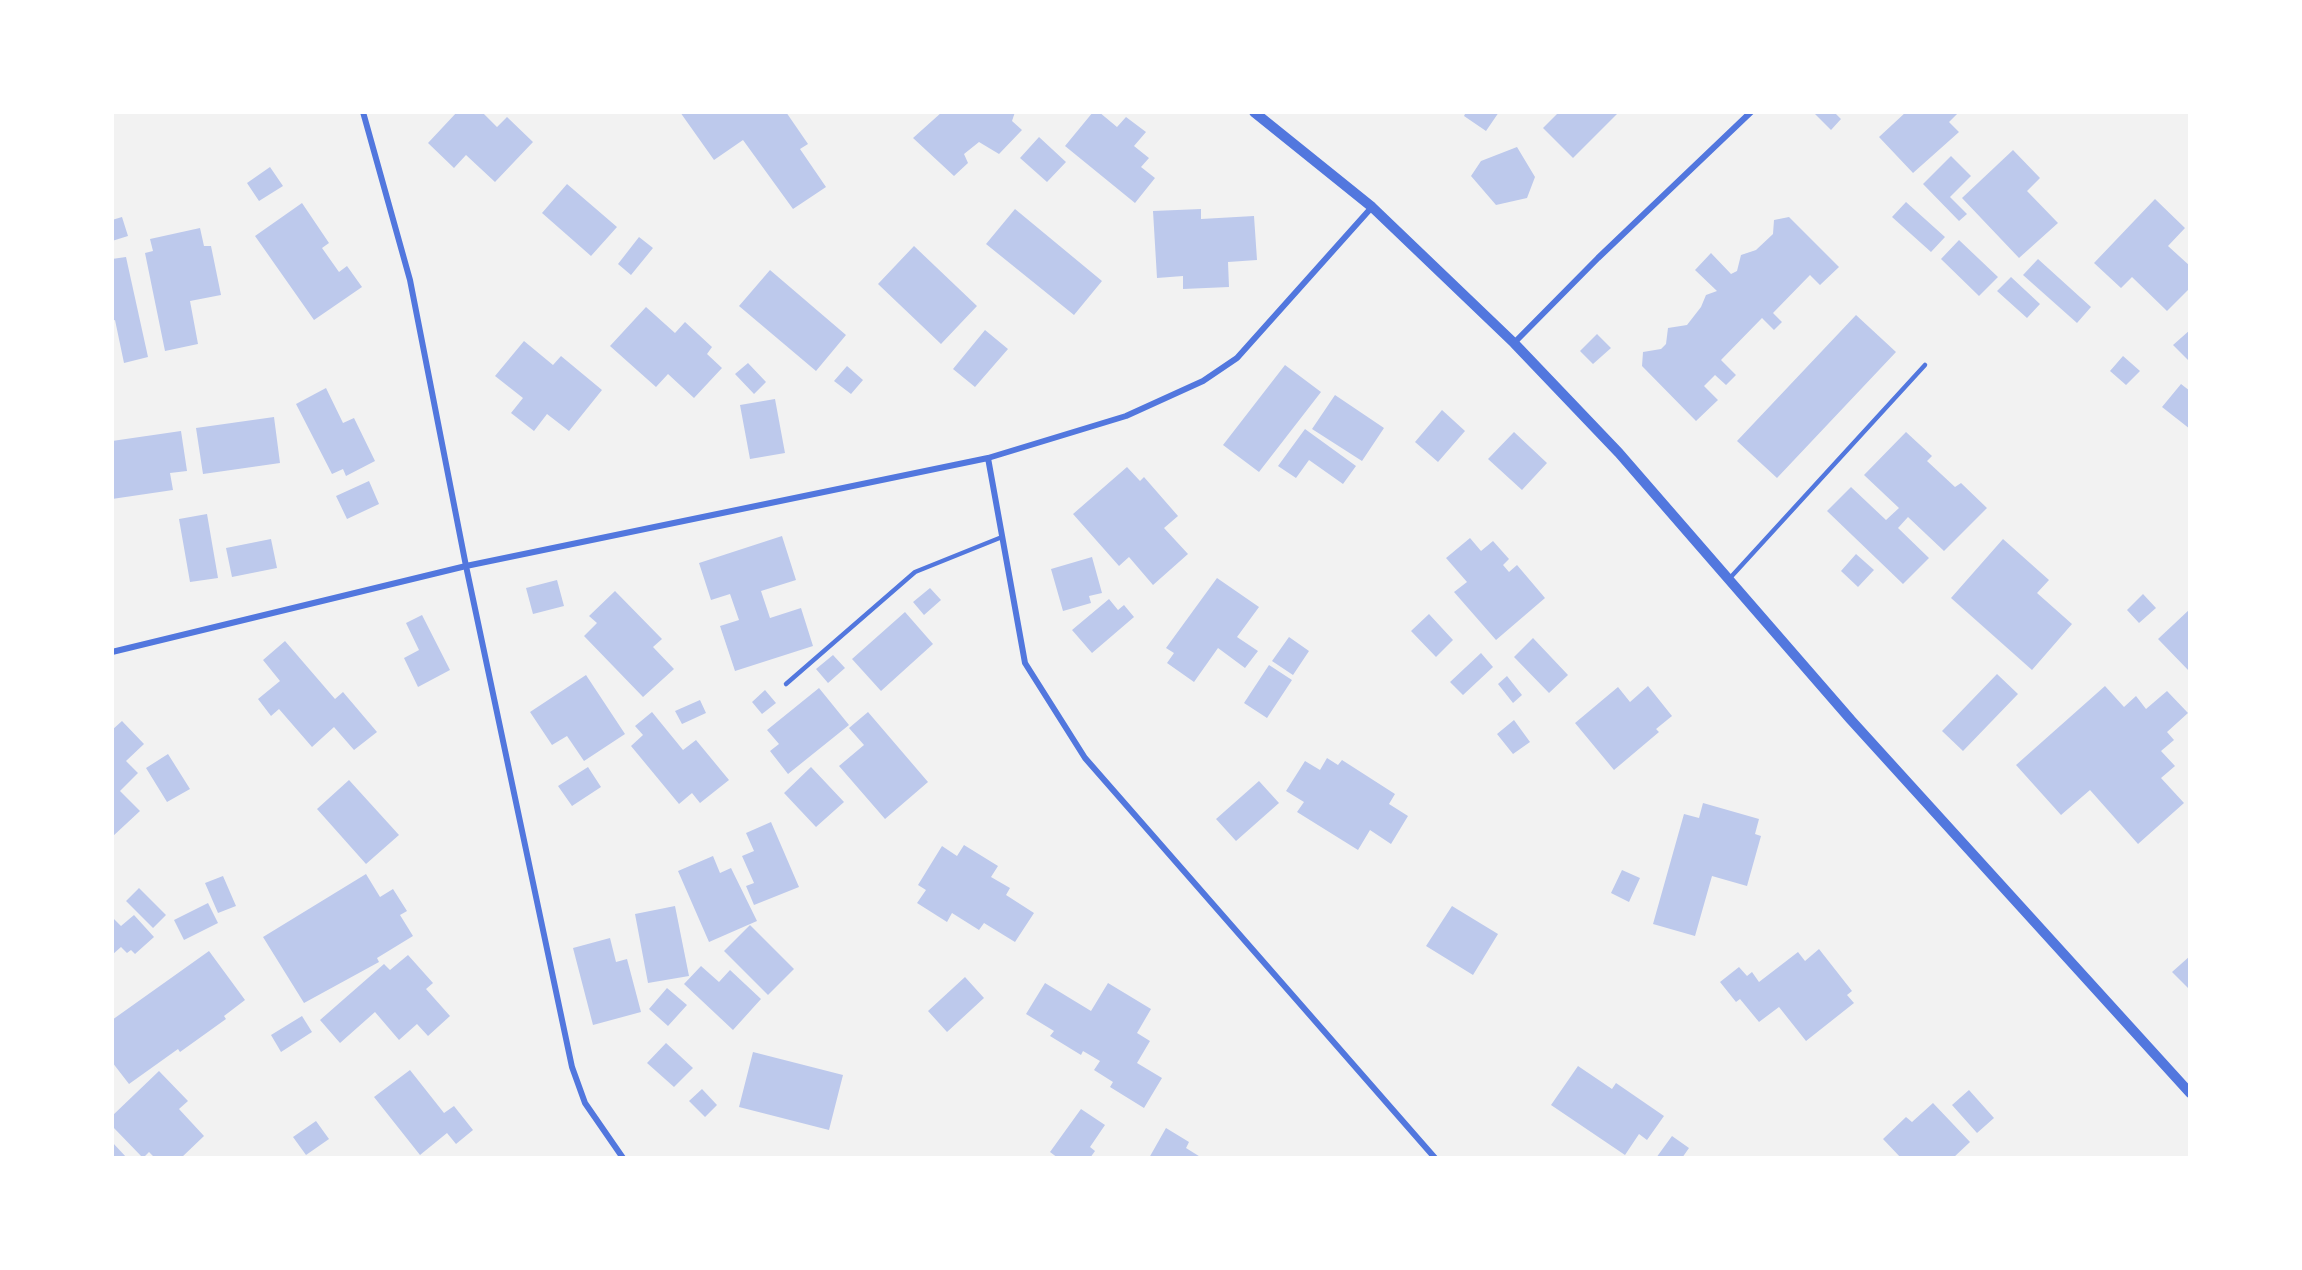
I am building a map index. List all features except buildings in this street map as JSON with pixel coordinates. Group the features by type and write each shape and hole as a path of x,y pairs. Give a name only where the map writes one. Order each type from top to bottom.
{"street":[{"path":"363,112 410,280 466,566 572,1067 585,1103 623,1158"},
{"path":"1254,112 1372,207 1514,343 1619,453 1730,578 1851,720 2190,1093"},
{"path":"1514,343 1598,258 1751,112"},
{"path":"112,652 466,566 987,458 1126,416 1203,381 1237,358 1372,207"},
{"path":"987,458 1025,663 1085,758 1435,1158"}],"lane":[{"path":"1730,578 1925,365"},
{"path":"786,684 915,572 1002,537"}]}
